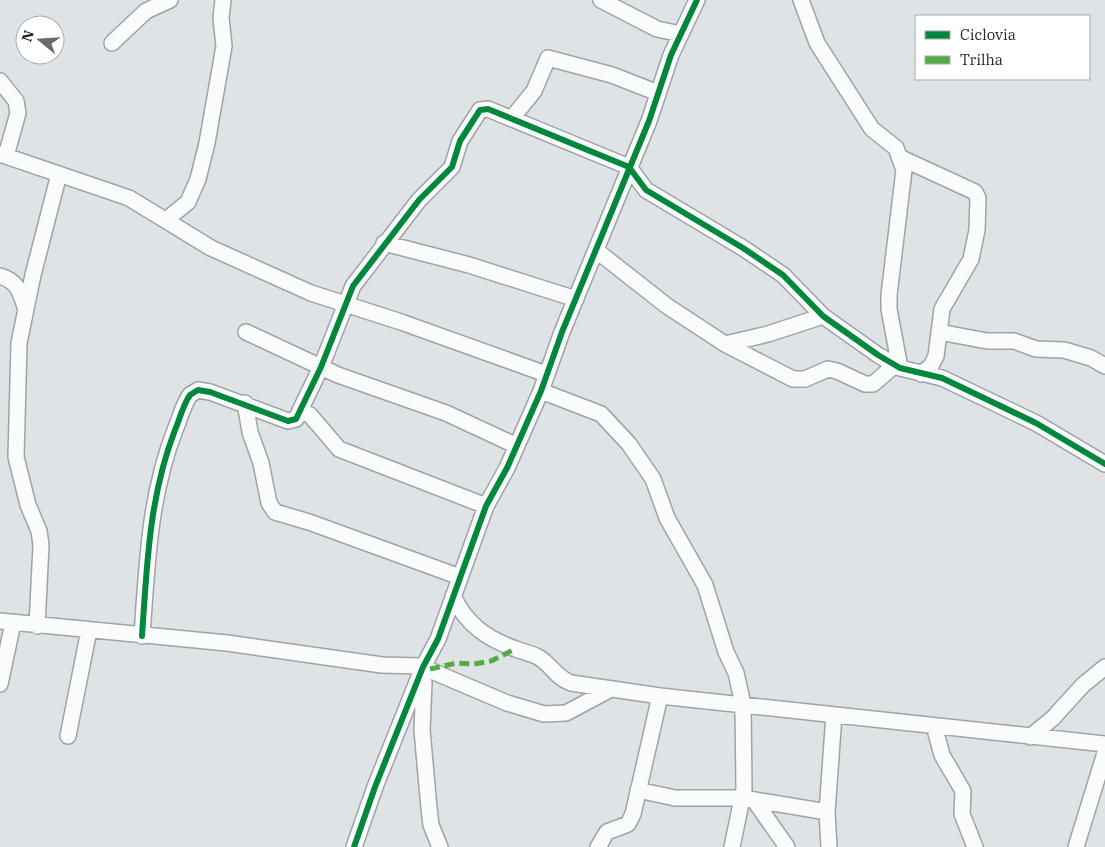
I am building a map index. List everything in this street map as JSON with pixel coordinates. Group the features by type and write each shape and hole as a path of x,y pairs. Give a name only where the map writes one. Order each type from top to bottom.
{"street":[{"path":"112,43 146,11 170,0"},
{"path":"166,220 188,202 198,179 207,143 224,46 223,0"},
{"path":"601,0 657,29 681,34"},
{"path":"354,847 367,806 422,670 438,639 460,577 474,545 486,506 517,446 541,391 546,374 597,251 629,167 650,121 671,55 697,0"},
{"path":"801,0 817,43 872,129 896,148 904,170 894,240 889,309 898,367"},
{"path":"512,118 534,91 548,58 612,75 658,93"},
{"path":"0,81 16,101 18,113 3,155 129,198 211,248 311,293 401,322 546,374"},
{"path":"142,636 150,534 156,488 167,450 187,400 194,391 204,391 245,404 288,421 296,419 321,367 353,286 384,243 419,200 452,167 460,141 480,110 488,108 629,167 646,190 743,248 783,275 823,316 898,367 942,378 1036,423 1105,464"},
{"path":"900,157 977,194 977,230 971,259 942,309 936,356 930,366 921,374"},
{"path":"37,626 41,545 39,531 28,505 16,457 19,343 25,307 59,174"},
{"path":"384,243 469,265 576,299"},
{"path":"597,251 668,306 725,344 793,379 805,379 828,369 837,371 865,384 873,384 898,367"},
{"path":"0,276 14,282 25,307"},
{"path":"725,344 768,334 823,316"},
{"path":"246,332 321,367 446,413 517,446"},
{"path":"939,332 987,341 1014,340 1036,349 1064,350 1091,358 1105,366"},
{"path":"541,391 601,414 629,444 653,479 667,518 705,585 726,652 736,673 743,704 748,799 732,847"},
{"path":"245,404 246,417 261,464 269,503 275,512 309,522 460,577"},
{"path":"300,411 310,415 339,449 486,506"},
{"path":"453,596 473,626 491,638 539,657 565,682 660,696 1105,744"},
{"path":"0,684 6,622 227,644 422,670 508,703 544,714 566,713 610,689"},
{"path":"68,736 89,630"},
{"path":"1030,737 1054,718 1083,685 1105,667"},
{"path":"422,670 424,683 422,730 429,808 432,825 440,847"},
{"path":"598,847 607,832 628,824 633,814 660,696"},
{"path":"828,847 827,812 834,715"},
{"path":"934,726 942,755 963,791 962,814 975,847"},
{"path":"1076,847 1105,753"},
{"path":"638,790 675,798 748,799 827,812"},
{"path":"748,799 787,847"}],"marked path":[{"path":"430,669 457,663 474,664 491,661 515,649"}],"cycle path":[{"path":"354,847 375,787 423,667 438,639 486,506 507,468 541,391 562,332 649,121 671,55 697,0"},
{"path":"142,636 154,506 166,455 183,407 190,395 198,390 210,392 288,421 296,419 321,367 353,286 419,200 452,167 460,141 480,110 488,109 629,167 646,190 743,248 783,275 823,316 878,355 900,368 942,378 1036,423 1105,464"}]}
